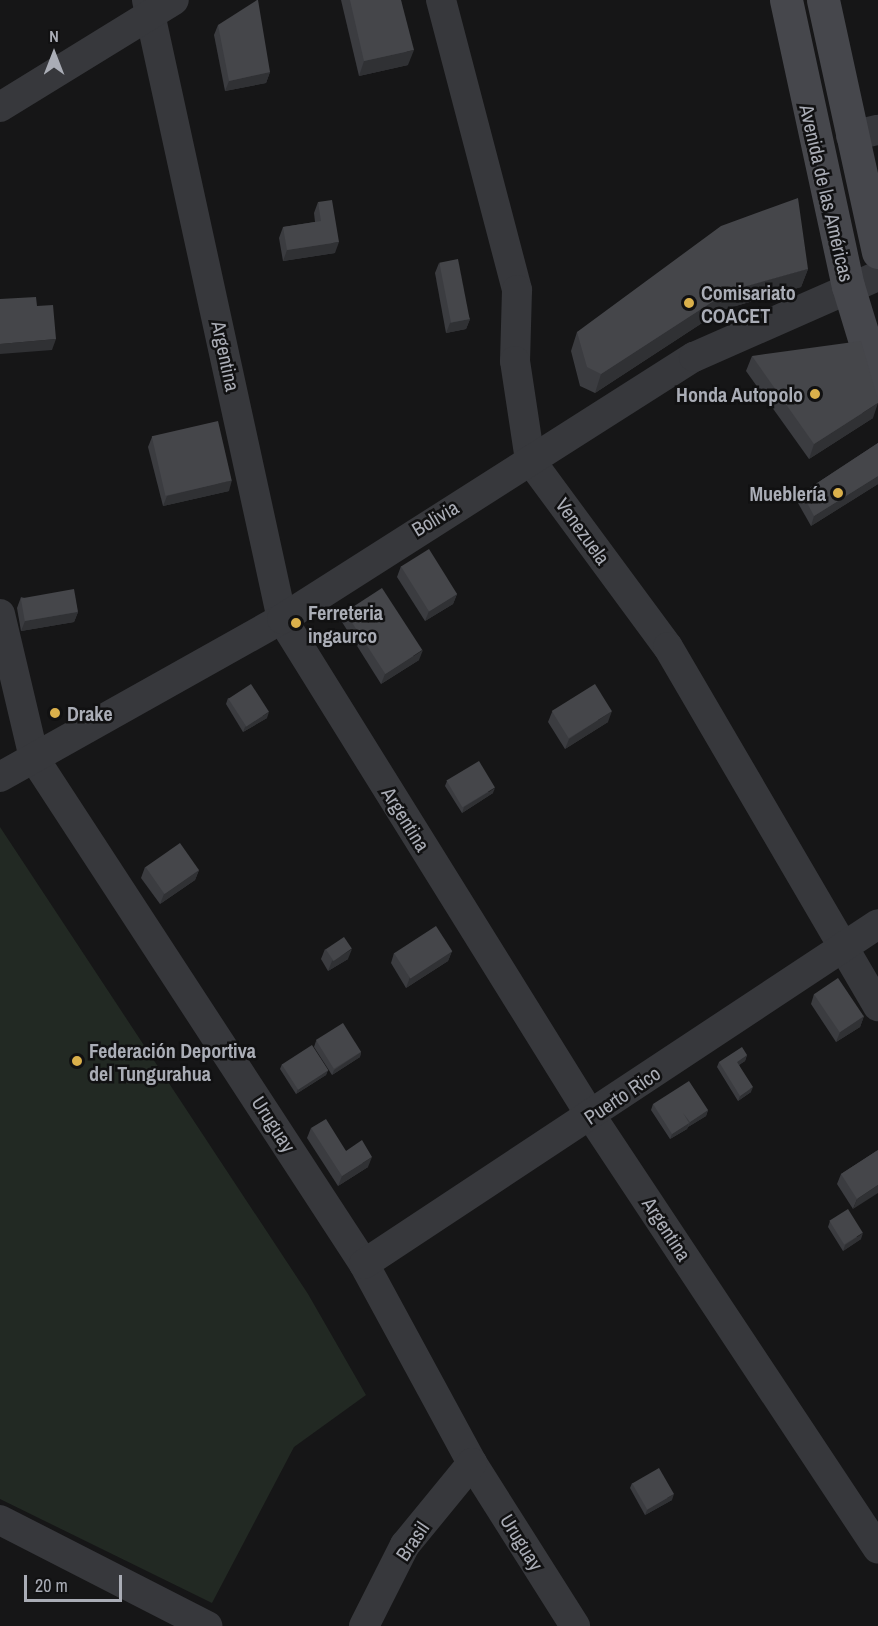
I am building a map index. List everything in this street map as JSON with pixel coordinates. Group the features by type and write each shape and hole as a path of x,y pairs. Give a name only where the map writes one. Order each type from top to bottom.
{"street":[{"name":"Venezuela","path":"441,0 517,290 515,361 530,460 668,647 841,949 878,1006"},
{"name":"Avenida de las Américas","path":"786,0 863,281 878,385"},
{"name":"Avenida de las Américas","path":"823,0 865,133 878,252"},
{"path":"0,107 158,5"},
{"name":"Argentina","path":"158,5 282,619 591,1116 878,1549"},
{"name":"Bolivia","path":"0,777 282,619 694,357 863,281"},
{"name":"Uruguay","path":"0,614 34,758 364,1263 472,1464 575,1626"},
{"name":"Puerto Rico","path":"364,1263 591,1116 878,924"},
{"name":"Brasil","path":"364,1626 405,1545 472,1464"},
{"path":"0,1520 207,1626"}],"shaded area":[{"name":"Federación Deportiva del Tungurahua","path":"0,827 308,1294 366,1395 294,1447 212,1603 0,1499"}],"building":[{"path":"257,0 270,72 229,81 218,25"},
{"path":"350,0 401,0 414,50 364,61"},
{"name":"Comisariato COACET","path":"798,198 808,269 729,291 601,374 587,367 577,332 721,226"},
{"path":"332,200 339,242 287,250 283,227 321,221 318,202"},
{"path":"458,259 470,319 451,323 439,263"},
{"path":"36,297 37,306 53,305 56,339 0,344 0,299"},
{"name":"Honda Autopolo","path":"861,341 878,403 814,444 752,356"},
{"path":"218,421 232,480 165,496 152,436"},
{"name":"Mueblería","path":"878,443 878,476 814,516 802,493"},
{"path":"429,549 457,594 429,611 401,566"},
{"path":"382,588 422,650 385,674 345,612"},
{"path":"74,589 78,612 25,621 21,598"},
{"path":"251,684 269,712 246,726 228,699"},
{"path":"595,684 612,711 569,738 552,711"},
{"path":"479,761 495,788 462,807 446,781"},
{"path":"180,843 199,870 165,894 146,867"},
{"path":"436,926 452,951 410,978 394,953"},
{"path":"344,937 352,949 334,961 326,949"},
{"path":"838,978 864,1016 840,1032 814,994"},
{"path":"343,1023 361,1052 334,1069 316,1040"},
{"path":"312,1045 328,1070 298,1090 282,1065"},
{"path":"742,1047 747,1055 737,1062 753,1087 740,1096 719,1062"},
{"path":"689,1081 708,1110 690,1122 683,1113 689,1123 672,1134 653,1104"},
{"path":"326,1119 346,1151 362,1140 372,1157 342,1176 311,1128"},
{"path":"878,1150 878,1185 857,1199 841,1174"},
{"path":"848,1209 863,1233 844,1244 829,1221"},
{"path":"659,1468 674,1494 647,1509 632,1484"}],"place":[{"name":"Comisariato COACET","path":"689,303"},
{"name":"Honda Autopolo","path":"815,394"},
{"name":"Mueblería","path":"838,493"},
{"name":"Ferreteria ingaurco","path":"296,623"},
{"name":"Drake","path":"55,713"},
{"name":"Federación Deportiva del Tungurahua","path":"77,1061"}]}
